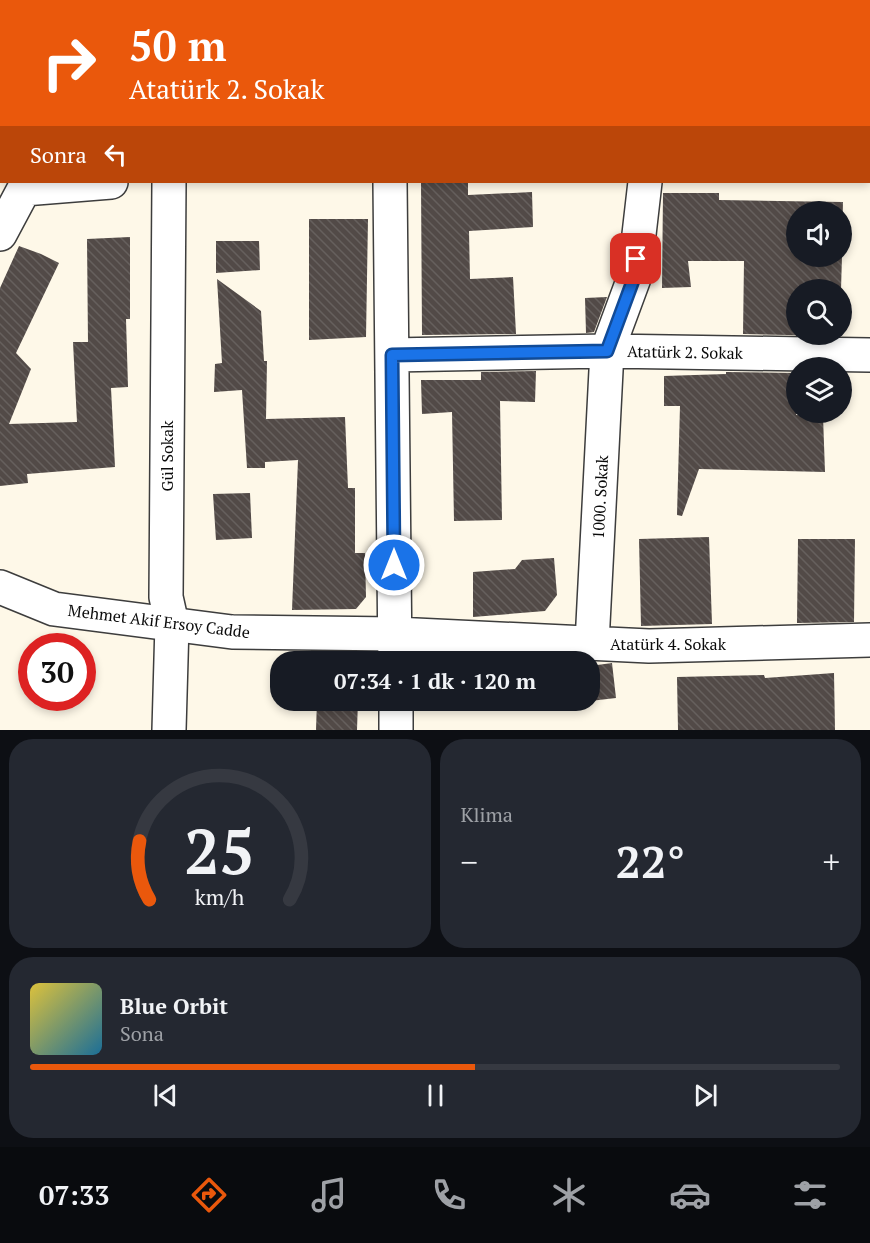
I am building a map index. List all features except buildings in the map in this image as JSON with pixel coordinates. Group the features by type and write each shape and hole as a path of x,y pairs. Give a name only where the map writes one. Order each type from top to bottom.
{"street":[{"path":"0,234 24,189 99,183"},
{"name":"Gül Sokak","path":"169,183 166,597 172,624 169,730"},
{"path":"390,183 395,648"},
{"name":"1000. Sokak","path":"592,643 607,351 634,278 645,183"},
{"name":"Atatürk 2. Sokak","path":"392,355 607,351 870,355"},
{"name":"Mehmet Akif Ersoy Cadde","path":"0,587 54,609 232,632 395,648"},
{"name":"Atatürk 4. Sokak","path":"395,648 592,643 649,646 870,640"},
{"path":"396,711 396,730"}],"route":[{"path":"394,565 392,355 607,351 634,278 636,259"}]}
